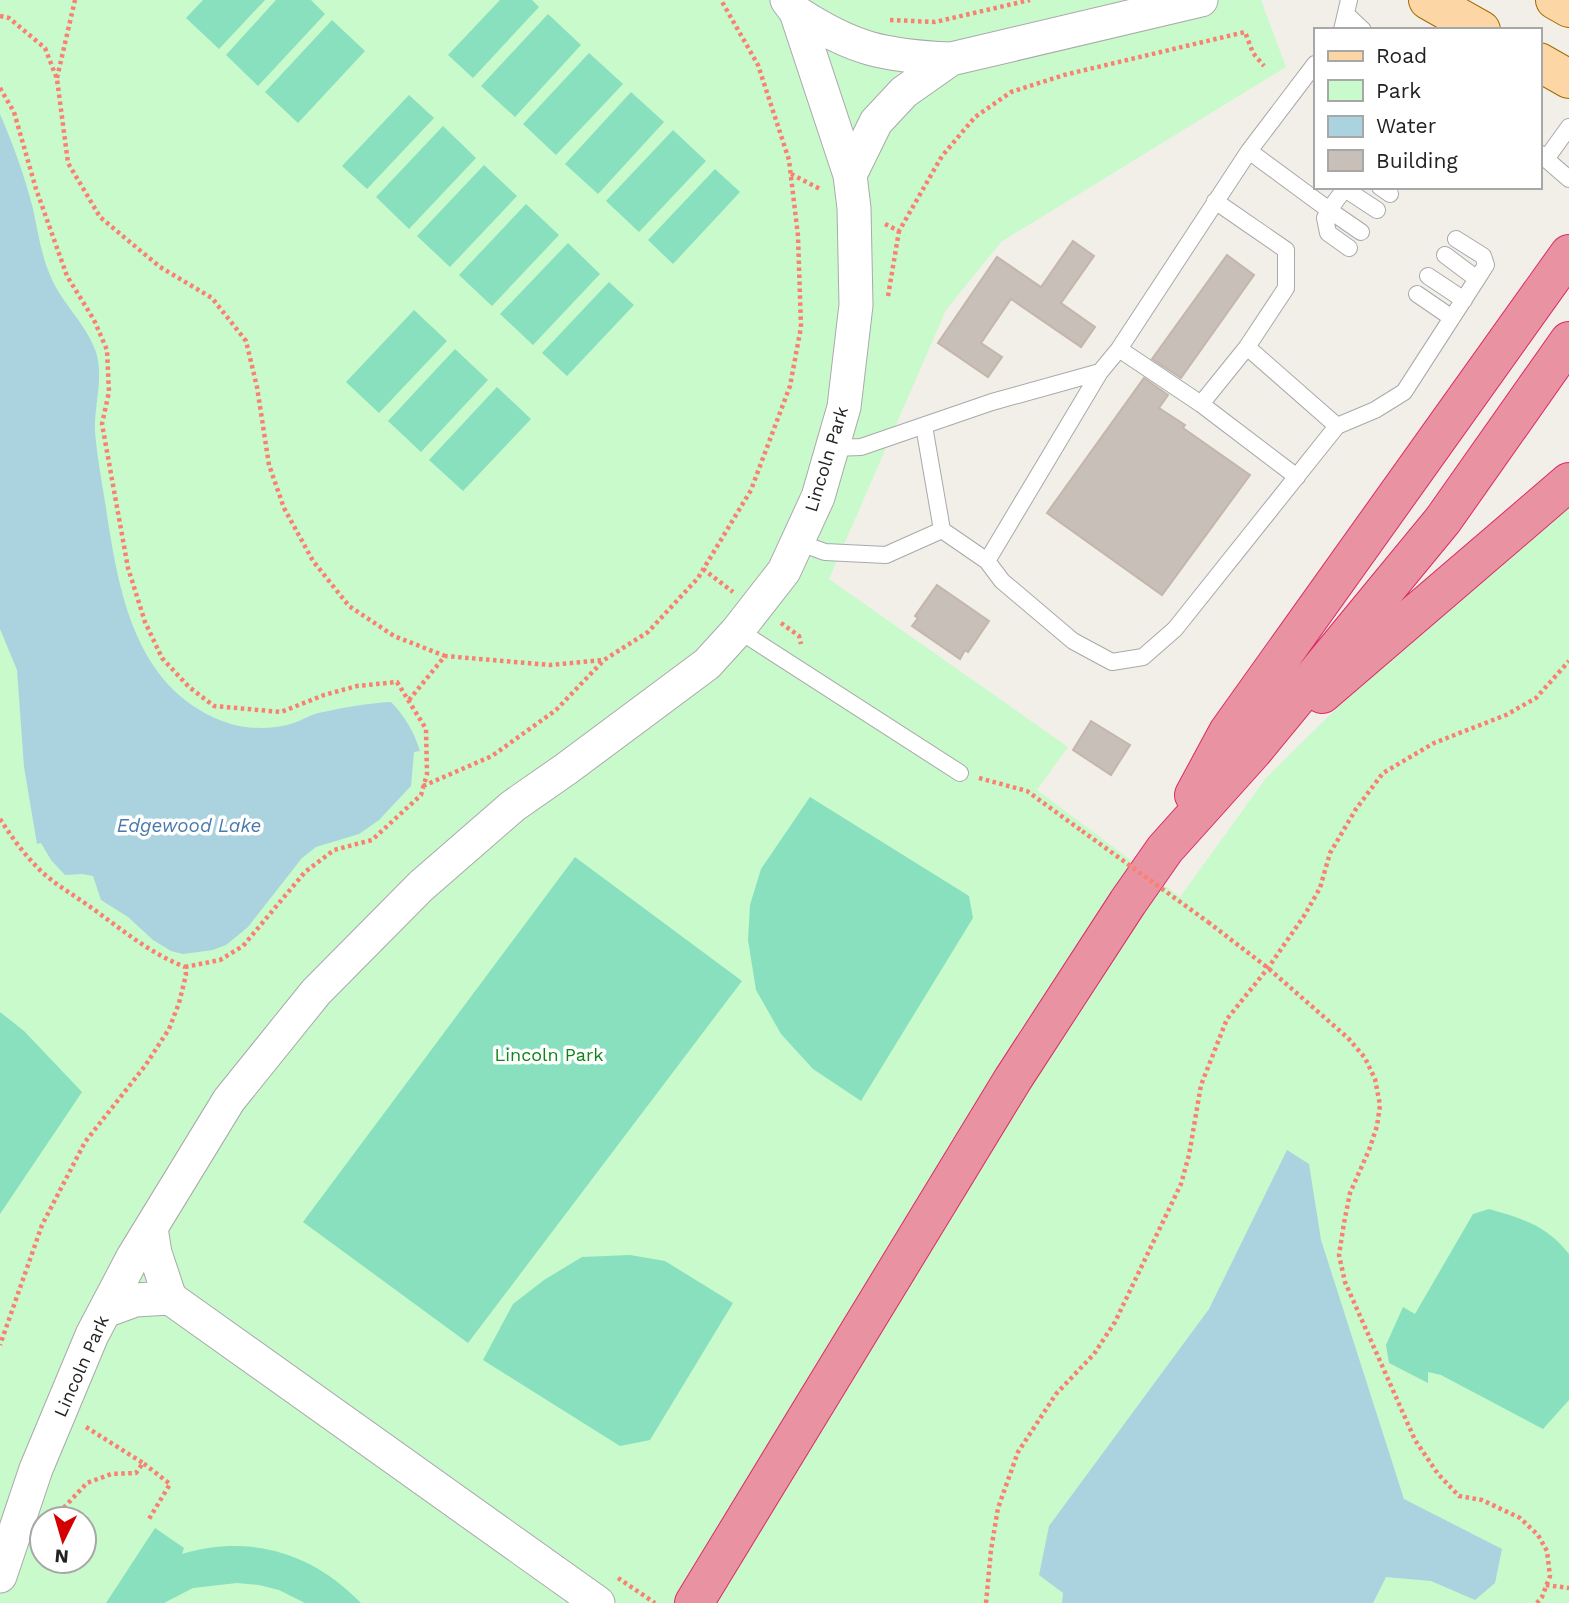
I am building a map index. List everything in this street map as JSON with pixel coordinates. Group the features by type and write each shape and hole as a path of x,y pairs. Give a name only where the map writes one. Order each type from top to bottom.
{"highway":[{"path":"694,1603 1013,1079 1099,944 1165,849 1228,732 1569,254"},
{"path":"1488,369 1564,354"},
{"path":"1165,849 1253,751 1443,520 1564,354"},
{"path":"1253,751 1370,655 1569,482"}],"main road":[{"path":"1428,0 1471,27"},
{"path":"1555,0 1569,8"},
{"path":"1541,63 1569,79"}],"street":[{"name":"Lincoln Park","path":"792,6 829,33 870,50 910,58 951,59 1201,0"},
{"name":"Lincoln Park","path":"0,1576 36,1469 92,1335 151,1228 229,1100 316,992 421,886 513,806 707,664 738,630 784,571 818,497 844,407 856,305 854,208 850,174 792,6"},
{"name":"Lincoln Park","path":"850,174 876,122 904,92 951,59"},
{"path":"151,1228 155,1253 170,1298"},
{"path":"105,1311 135,1300 170,1298 607,1590"}],"lane":[{"path":"1346,14 1361,28"},
{"path":"987,561 1100,372 1119,349 1249,151 1314,65"},
{"path":"1569,127 1543,156 1569,179"},
{"path":"1249,151 1361,232"},
{"path":"1344,189 1325,218 1328,233 1349,248"},
{"path":"1346,189 1377,211"},
{"path":"1201,404 1247,347 1286,288 1286,250 1215,201"},
{"path":"924,426 942,530 987,561 1002,581 1073,640 1112,662 1143,657 1175,629 1337,426 1375,410 1404,392 1486,265 1483,256 1456,239"},
{"path":"1445,255 1478,279"},
{"path":"1428,276 1464,300"},
{"path":"1417,294 1452,318"},
{"path":"1247,347 1337,426"},
{"path":"1119,349 1201,404 1297,477"},
{"path":"832,448 861,447 992,402 1100,372"},
{"path":"797,542 825,552 886,555 942,530"},
{"path":"738,630 960,773"}],"path":[{"path":"57,79 75,0"},
{"path":"424,786 492,756 556,710 604,660 648,632 698,578 751,490 756,477 790,386 801,327 797,236 789,160 758,65 721,0"},
{"path":"878,19 935,22 1030,0"},
{"path":"0,16 9,18 45,48 57,79 68,163 100,217 160,267 212,298 246,341 257,387 269,465 284,508 313,561 349,606 394,636 445,656 550,665 604,660"},
{"path":"791,174 899,231 942,156 975,117 1011,92 1064,75 1245,32 1253,53 1264,66"},
{"path":"0,88 14,112 36,190 67,276 107,350 109,392 102,424 128,568 145,622 162,658 189,687 214,706 281,712 324,695 358,686 397,682 426,729 427,774 421,795 372,840 334,850 305,872 243,946 220,960 185,967 155,954 60,886 37,867 0,819"},
{"path":"409,700 445,656"},
{"path":"986,1603 991,1550 999,1508 1018,1451 1048,1404 1094,1353 1115,1322 1181,1184 1201,1085 1227,1019 1268,968 1320,888 1330,853 1356,809 1383,773 1434,743 1506,715 1536,698 1569,662"},
{"path":"960,773 1027,791 1268,968 1348,1038 1365,1058 1375,1079 1380,1105 1369,1150 1350,1193 1339,1255 1345,1282 1413,1437 1438,1474 1459,1496 1482,1500 1520,1518 1538,1535 1547,1551 1550,1576 1537,1603"},
{"path":"0,1345 42,1225 85,1142 145,1066 169,1029 186,975 185,967"},
{"path":"76,1420 143,1463 170,1484 149,1519"},
{"path":"66,1505 87,1483 111,1474 136,1473 143,1463"},
{"path":"1546,1585 1569,1588"},
{"path":"607,1590 655,1603"}],"green space":[{"name":"Lincoln Park","path":"0,0 1261,0 1286,67 1001,242 946,310 829,579 1068,747 1037,790 1180,897 1266,778 1415,631 1569,508 1569,1603 0,1603"},
{"path":"203,0 265,0 219,49 186,18"},
{"path":"276,0 311,0 325,14 258,86 226,55"},
{"path":"500,0 532,0 539,7 473,78 448,55"},
{"path":"548,14 581,45 515,117 481,86"},
{"path":"332,20 365,51 298,123 265,92"},
{"path":"589,53 623,84 556,155 523,124"},
{"path":"631,92 664,122 598,194 565,164"},
{"path":"409,95 434,118 367,189 342,166"},
{"path":"443,126 476,158 409,229 376,197"},
{"path":"673,130 706,161 639,232 606,201"},
{"path":"484,165 517,196 450,267 417,236"},
{"path":"715,169 740,192 673,264 648,240"},
{"path":"526,204 559,235 492,306 459,275"},
{"path":"568,243 600,274 533,345 500,314"},
{"path":"609,282 634,305 567,376 542,353"},
{"path":"414,310 447,341 379,413 346,382"},
{"path":"455,349 488,380 421,452 388,421"},
{"path":"497,387 531,419 463,491 429,460"},
{"path":"810,797 969,896 973,918 861,1101 813,1069 781,1034 756,990 748,940 750,905 761,869"},
{"path":"575,857 742,981 468,1343 303,1222"},
{"path":"0,1012 24,1031 82,1092 0,1214"},
{"path":"1489,1209 1543,1230 1569,1254 1569,1400 1543,1429 1441,1375 1428,1372 1428,1383 1389,1363 1386,1345 1403,1307 1415,1314 1473,1214"},
{"path":"630,1255 665,1261 733,1303 650,1440 620,1446 483,1360 513,1304 544,1280 582,1257"},
{"path":"155,1528 184,1548 182,1554 207,1548 255,1547 300,1560 342,1585 361,1603 305,1603 279,1590 237,1583 193,1588 164,1603 106,1603"}],"water":[{"name":"Edgewood Lake","path":"0,114 26,185 50,275 96,352 99,382 95,431 112,547 127,610 154,667 174,690 200,710 231,724 247,727 279,727 318,713 391,702 401,713 420,751 414,752 411,786 379,820 359,834 316,847 302,858 248,927 226,945 213,950 183,954 171,951 153,940 128,917 101,900 93,876 65,875 51,860 41,843 37,844 24,767 17,670 0,629"},
{"path":"1287,1150 1309,1164 1321,1240 1404,1499 1502,1549 1495,1583 1475,1600 1431,1581 1386,1577 1373,1603 1062,1603 1063,1593 1039,1575 1049,1526 1209,1309"}],"building":[{"path":"1073,241 1094,256 1061,303 1095,327 1081,347 1011,299 981,343 1002,357 988,377 938,343 997,257 1041,287"},
{"path":"1227,255 1254,275 1181,378 1152,359"},
{"path":"1144,378 1168,395 1159,408 1250,475 1162,595 1047,513"},
{"path":"937,585 989,621 968,652 965,650 960,659 912,626 918,618 915,616"},
{"path":"1091,721 1130,745 1111,775 1073,750"}]}
